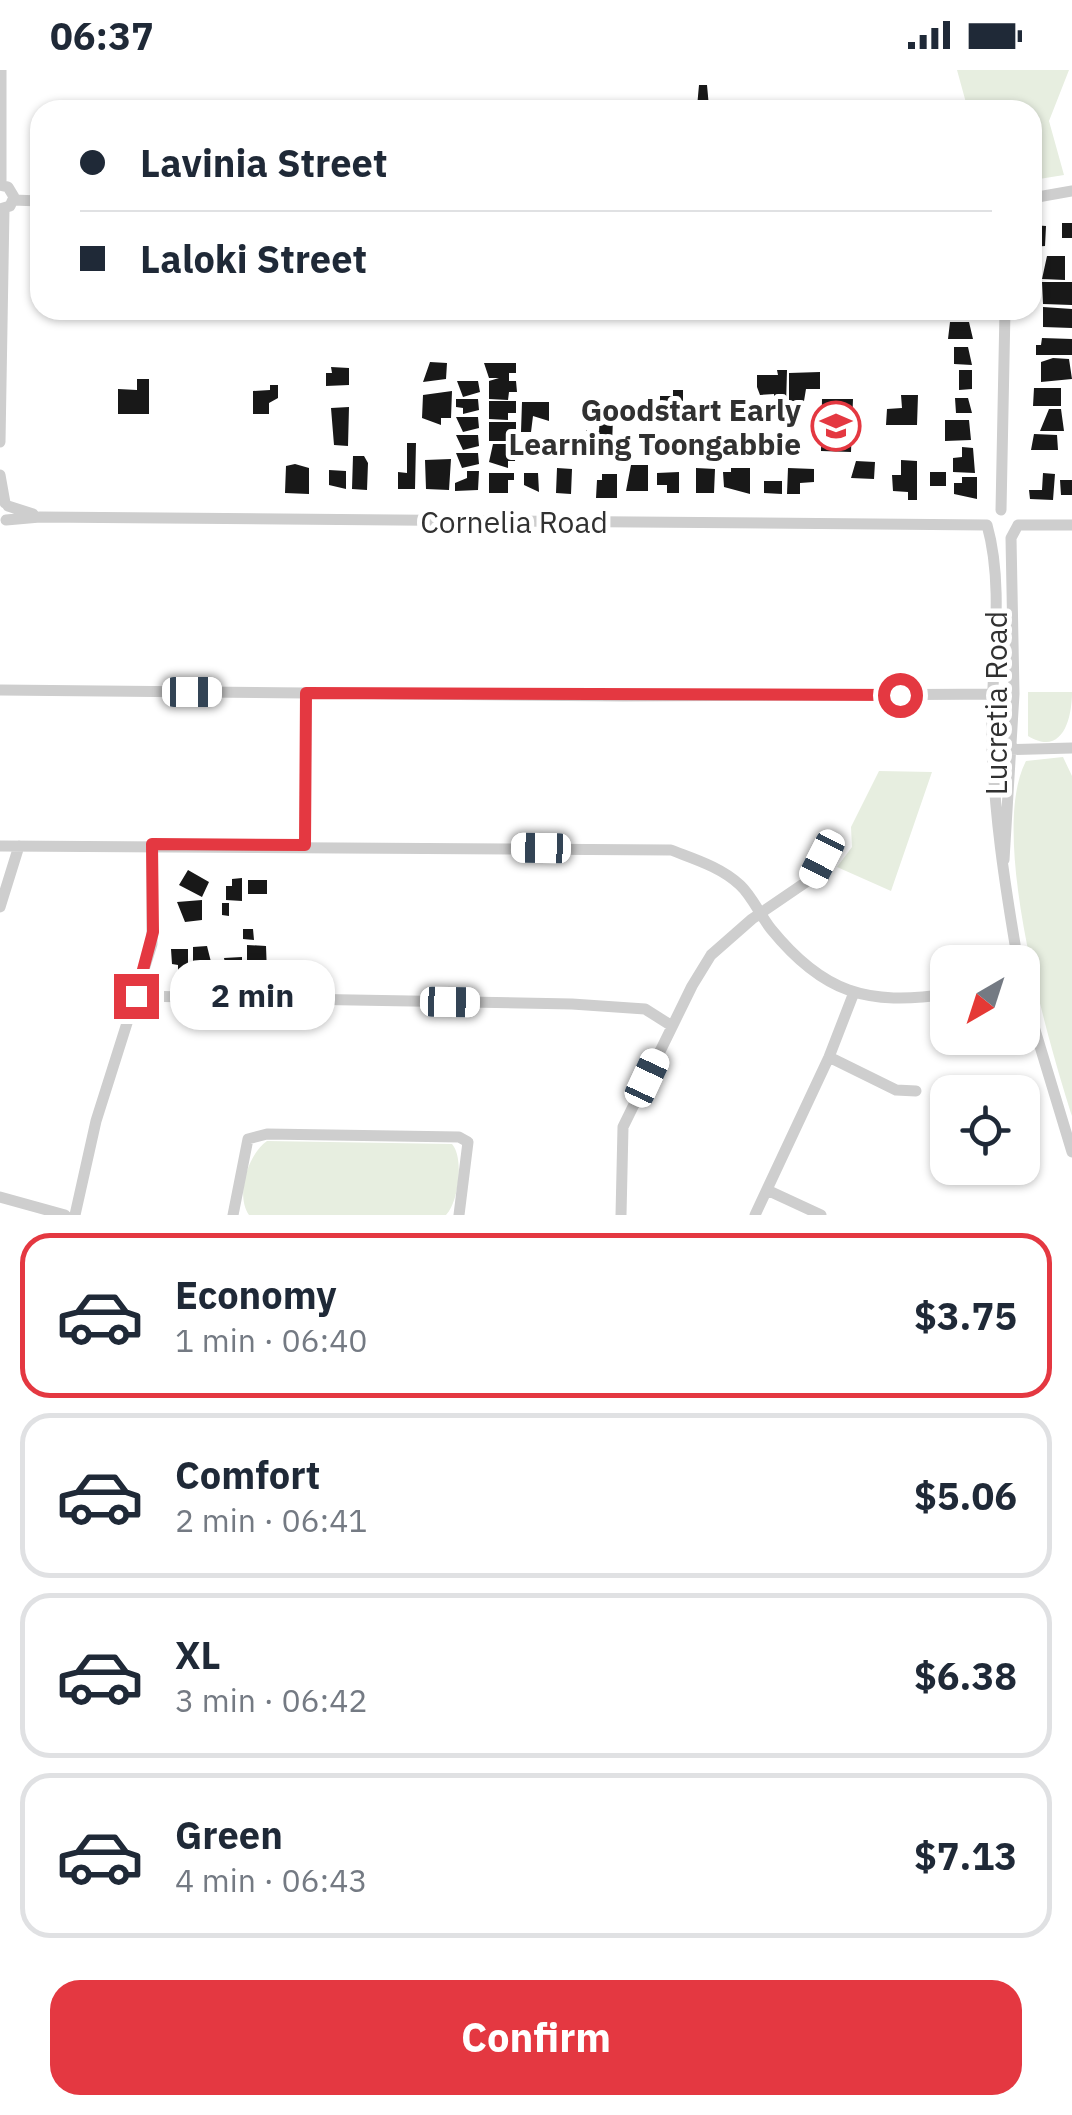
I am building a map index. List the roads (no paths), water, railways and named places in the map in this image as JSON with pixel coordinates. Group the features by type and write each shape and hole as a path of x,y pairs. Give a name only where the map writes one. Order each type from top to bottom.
{"street":[{"path":"0,442 6,206 11,190 0,185 2,70"},
{"path":"1042,196 1072,191"},
{"path":"1001,510 1004,320"},
{"path":"0,476 3,521"},
{"name":"Cornelia Road","path":"4,504 40,517"},
{"path":"1001,510 1011,513 1018,525 1011,538 990,531 992,515 1001,510"},
{"name":"Cornelia Road","path":"3,521 40,517 990,531"},
{"path":"1018,525 1072,525"},
{"name":"Lucretia Road","path":"990,531 996,832 1015,945"},
{"name":"Lucretia Road","path":"1003,870 1014,694 1011,538"},
{"path":"0,690 1014,694"},
{"path":"305,845 306,693"},
{"path":"992,750 1072,748"},
{"path":"621,1215 623,1127 672,1026 712,955 812,878 832,840"},
{"path":"74,1215 96,1120 153,932 152,844"},
{"path":"0,846 671,850 716,868 742,886 793,956 818,977 853,995 906,1000 930,997"},
{"path":"0,907 19,846"},
{"path":"755,1215 830,1057 853,995"},
{"path":"136,996 572,1004 646,1009 672,1026"},
{"path":"1040,1046 1072,1152"},
{"path":"830,1057 896,1090 916,1091"},
{"path":"233,1215 248,1139 267,1134 459,1137 468,1142 459,1215"},
{"path":"767,1190 822,1215"},
{"path":"0,1197 65,1215"}],"place":[{"name":"Goodstart Early Learning Toongabbie","path":"836,426"}]}
